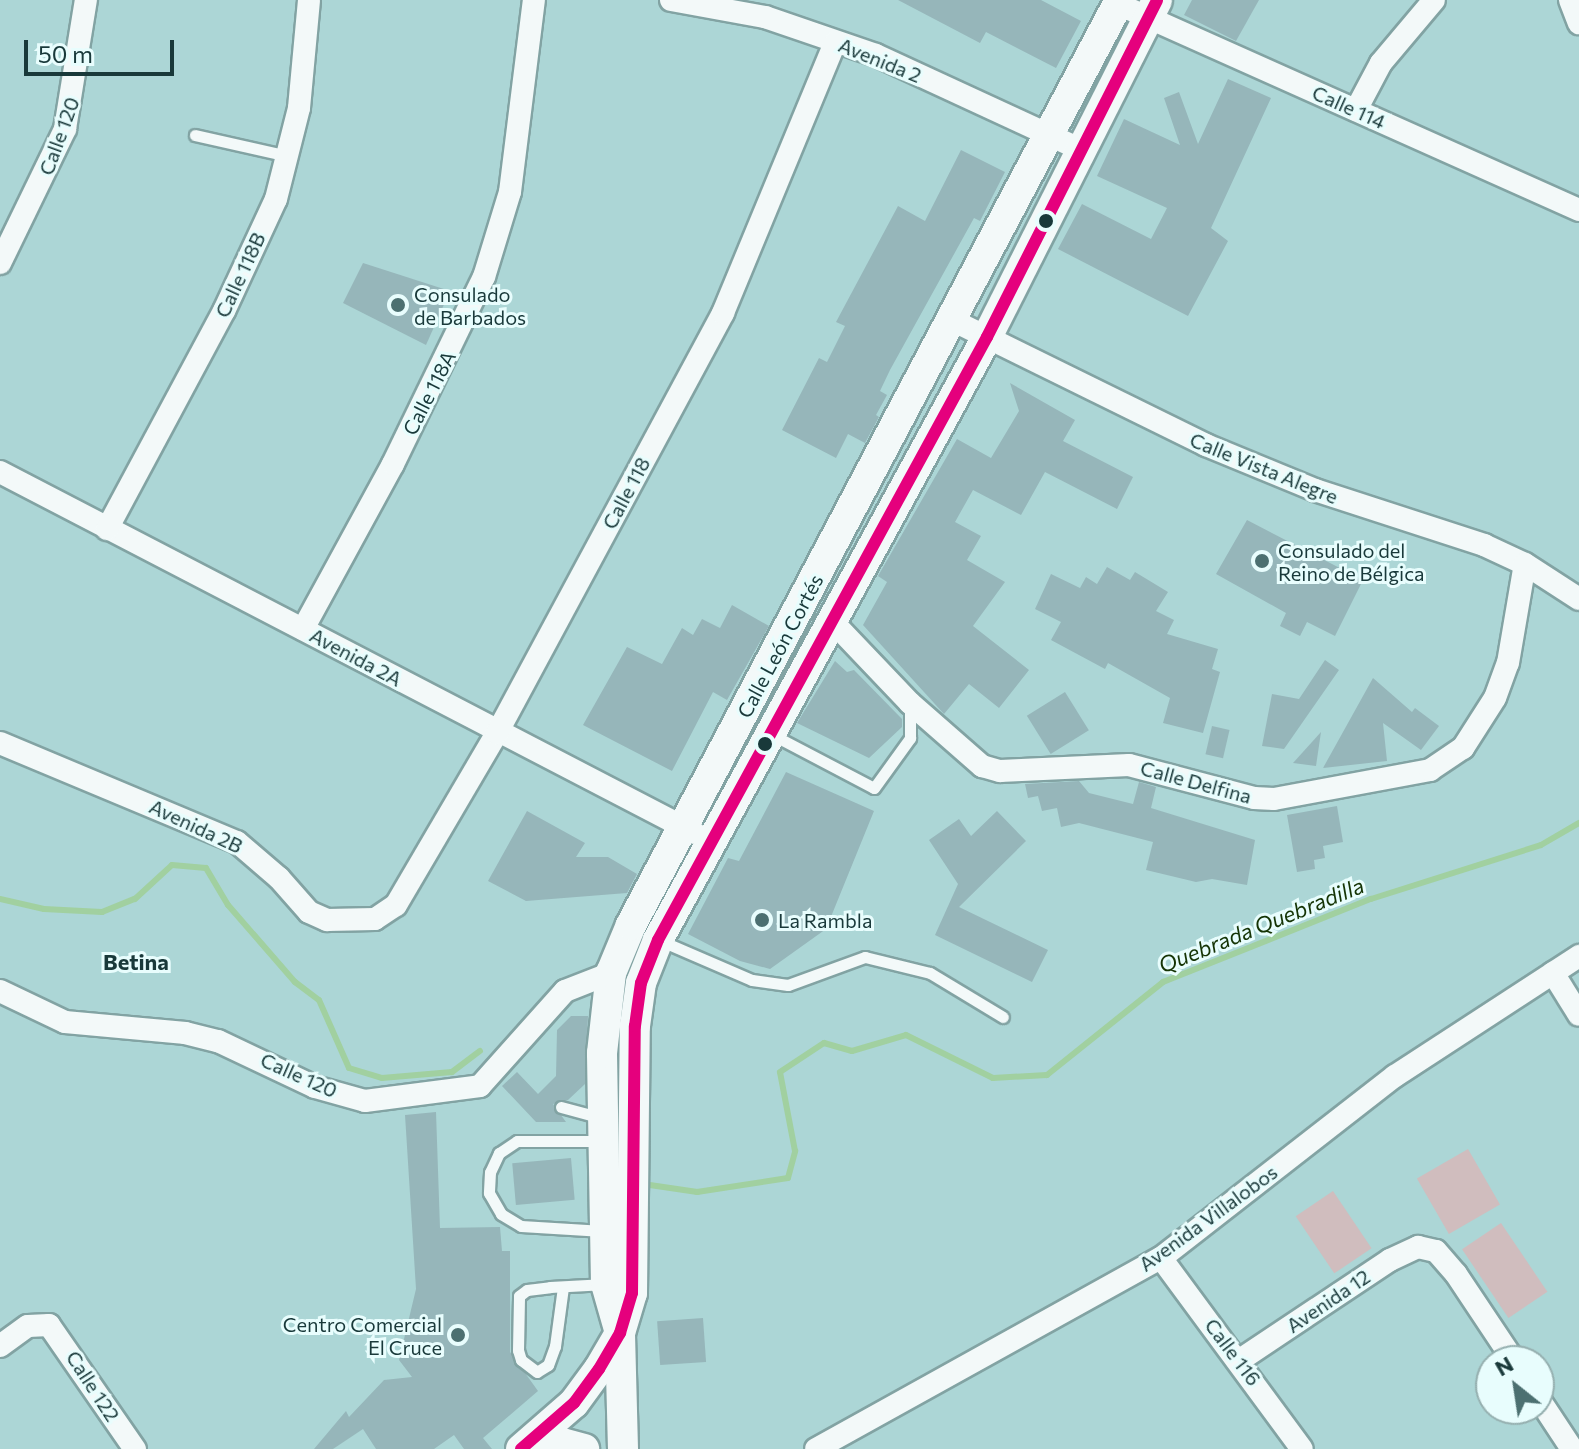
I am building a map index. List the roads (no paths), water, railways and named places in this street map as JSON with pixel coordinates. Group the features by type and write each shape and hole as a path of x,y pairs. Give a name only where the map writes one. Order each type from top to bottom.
{"main road":[{"name":"Calle León Cortés","path":"623,1449 620,1333 606,1289 603,1130 595,1044 611,973 683,827 954,321 1119,2"},
{"name":"Calle León Cortés","path":"620,1333 632,1293 635,1026 641,983 658,940 830,619 987,337 1152,9"},
{"path":"574,1403 596,1343 606,1289"},
{"path":"521,1449 574,1403 620,1333"},
{"path":"528,1449 562,1443 584,1449"}],"street":[{"name":"Calle 120","path":"0,263 65,129 86,0"},
{"name":"Calle 118B","path":"107,529 224,311 276,199 289,156 309,0"},
{"name":"Calle 118A","path":"303,629 400,451 484,277 510,192 534,0"},
{"name":"Avenida 2","path":"671,0 765,17 876,55 1079,149"},
{"path":"1356,110 1381,63 1434,0"},
{"path":"1570,0 1579,23"},
{"name":"Calle 114","path":"1119,2 1152,9 1356,110 1579,210"},
{"name":"Calle 118","path":"375,919 396,905 497,733 737,284 835,42"},
{"name":"Calle Vista Alegre","path":"954,321 1206,445 1315,490 1442,530 1525,564 1579,599"},
{"name":"Avenida 2A","path":"0,472 497,733 712,842"},
{"name":"Calle Delfina","path":"830,619 910,703 961,750 1000,771 1121,764 1264,799 1390,780 1430,770 1463,748 1480,727 1508,663 1525,564"},
{"name":"Avenida 2B","path":"0,743 237,842 279,878 309,912 341,924 375,919"},
{"name":"Avenida Villalobos","path":"816,1449 1161,1258 1395,1076 1579,956"},
{"name":"Calle 120","path":"0,991 65,1022 185,1033 218,1041 315,1087 365,1101 480,1086 565,991 611,973"},
{"path":"1553,973 1579,1015"},
{"name":"Avenida 12","path":"1240,1360 1390,1260 1418,1247 1436,1251 1456,1274 1503,1345"},
{"name":"Calle 116","path":"1161,1258 1240,1360 1302,1449"},
{"name":"Calle 122","path":"0,1346 28,1326 49,1325 135,1449"},
{"path":"1555,1423 1572,1449"}],"lane":[{"path":"195,135 289,156"},
{"path":"771,734 874,788 910,738 910,703"},
{"path":"658,940 740,976 788,985 865,957 930,973 1003,1017"},
{"path":"561,1107 603,1130"},
{"path":"603,1130 517,1141 499,1153 490,1172 489,1193 501,1214 521,1226 605,1231"},
{"path":"563,1287 555,1346 548,1365 537,1372 521,1360 518,1350 519,1296 527,1290 563,1287 606,1289"}],"waterway":[{"name":"Quebrada Quebradilla","path":"643,1184 697,1192 788,1178 795,1151 780,1072 824,1043 852,1051 906,1035 993,1078 1047,1075 1163,982 1371,899 1541,845 1579,823"},
{"name":"Quebrada Quebradilla","path":"0,899 44,909 102,912 135,899 172,865 206,868 228,905 295,982 319,1000 349,1068 382,1078 452,1072 480,1051"}],"place":[{"name":"Consulado de Barbados","path":"398,305"},
{"name":"Consulado del Reino de Bélgica","path":"1262,561"},
{"name":"La Rambla","path":"762,920"},
{"name":"Centro Comercial El Cruce","path":"458,1335"}],"district":[{"name":"Betina","path":"136,962"}]}
